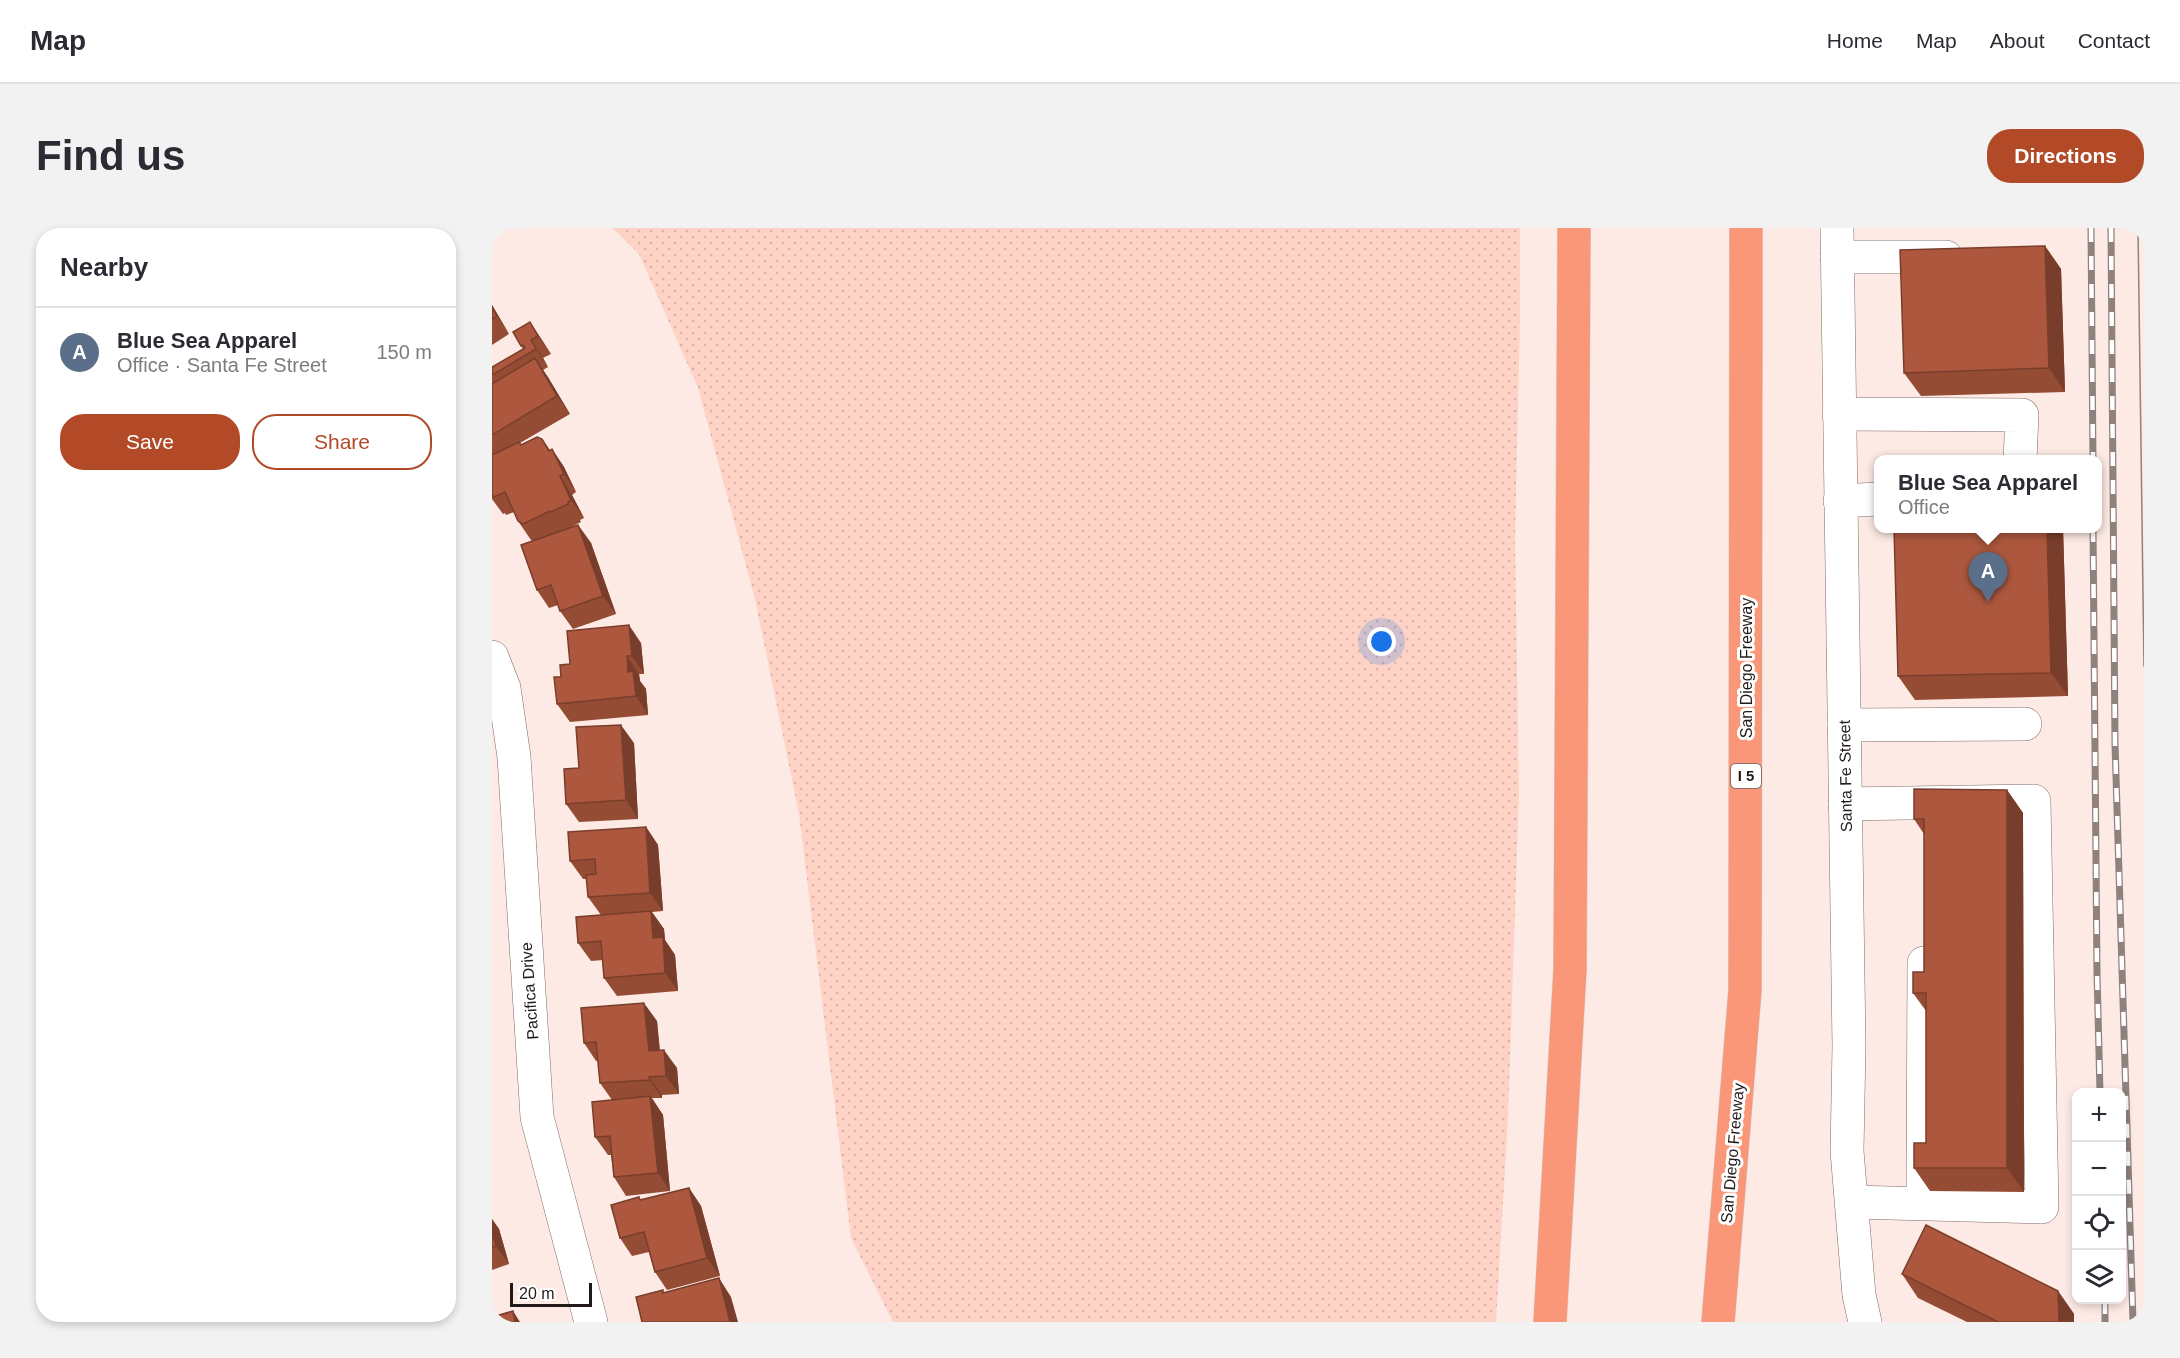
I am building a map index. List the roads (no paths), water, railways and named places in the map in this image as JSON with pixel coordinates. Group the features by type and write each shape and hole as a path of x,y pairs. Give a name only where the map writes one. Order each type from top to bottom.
{"highway":[{"path":"1550,1322 1570,969 1574,228"},
{"name":"San Diego Freeway","path":"1718,1322 1745,990 1746,228"}],"street":[{"path":"1837,243 1978,257"},
{"name":"Santa Fe Street","path":"1837,243 1849,1046 1847,1150 1859,1294 1865,1322"},
{"path":"1839,414 2022,415 2020,455"},
{"path":"1840,501 1874,499"},
{"name":"Pacifica Drive","path":"492,657 514,757 537,1117 591,1322"},
{"path":"1844,725 2025,724"},
{"path":"1845,804 1925,815 2034,801 2042,1207 1852,1202"},
{"path":"1923,1204 1924,933"}],"tram line":[{"path":"2138,228 2144,666"}],"railway":[{"path":"2091,228 2093,455"},
{"path":"2111,228 2115,744 2133,1322"},
{"path":"2093,533 2100,1088"},
{"path":"2105,1304 2105,1322"}],"place":[{"name":"Blue Sea Apparel","path":"1988,602"}]}
